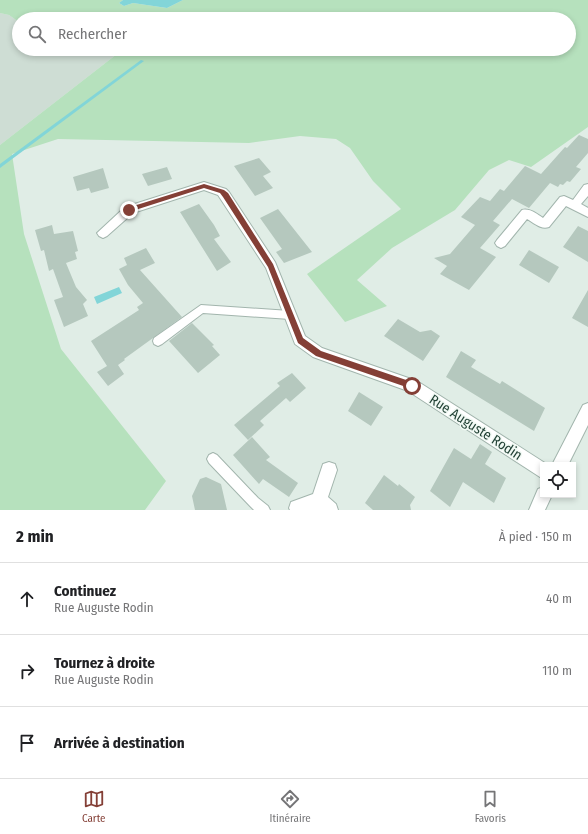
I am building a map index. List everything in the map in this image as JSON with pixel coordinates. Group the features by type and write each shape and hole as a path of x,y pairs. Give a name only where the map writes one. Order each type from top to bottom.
{"street":[{"name":"Rue Auguste Rodin","path":"103,233 129,210 204,186 222,192 226,195 270,266 300,340 318,353 412,386 540,470"},
{"path":"574,206 588,188"},
{"path":"501,243 526,213 545,224 564,200 588,213"},
{"path":"562,462 587,415"},
{"path":"294,509 325,505 329,470"},
{"path":"537,510 543,498"}],"lane":[{"path":"158,341 201,309 290,315"},
{"path":"213,459 254,502 264,510"}],"shaded area":[{"path":"0,13 12,17 12,56 114,56 0,145"}],"green space":[{"path":"0,0 123,0 119,3 124,6 133,3 167,8 183,0 588,0 588,127 531,167 509,160 489,170 455,210 392,248 357,280 387,306 345,322 307,274 401,209 373,181 350,148 336,139 300,136 249,143 58,139 12,154 24,234 61,349 166,481 145,510 0,510 0,145 114,56 576,56 576,12 12,12 12,17 0,13"}],"water":[{"path":"123,0 183,0 167,8 133,3 124,6 119,3"},
{"path":"119,287 122,293 97,304 94,297"}],"building":[{"path":"579,135 588,139 588,153 576,167 581,169 570,182 567,181 563,185 560,184 558,187 550,183 529,208 512,199 493,221 500,225 480,248 496,257 469,290 440,274 447,266 434,258 450,254 475,225 461,217 480,197 490,201 500,189 504,191 525,166 541,174 565,147 567,148"},
{"path":"259,158 271,172 263,176 273,188 255,196 234,166"},
{"path":"167,167 172,179 148,186 142,174"},
{"path":"103,168 109,188 91,193 89,188 77,191 73,177"},
{"path":"199,204 220,236 214,239 231,262 217,271 180,212"},
{"path":"278,209 312,252 284,263 276,252 282,249 260,218"},
{"path":"52,225 54,234 73,231 78,251 75,252 77,259 66,263 76,287 87,300 83,304 88,316 64,327 54,300 63,297 53,269 49,271 44,250 41,251 35,230"},
{"path":"578,226 588,231 588,262 563,247"},
{"path":"146,248 155,263 140,270 182,317 124,359 125,360 118,365 124,374 108,386 97,372 107,366 91,341 139,310 137,307 143,303 128,285 119,269 127,265 124,258"},
{"path":"529,250 559,267 549,283 519,265"},
{"path":"588,290 588,327 572,318"},
{"path":"398,319 420,332 431,330 440,336 423,361 384,336"},
{"path":"192,323 214,345 212,346 220,355 198,373 169,341"},
{"path":"461,351 476,360 471,367 500,384 502,381 545,408 534,431 446,377"},
{"path":"292,373 306,388 290,402 286,398 260,421 264,425 248,440 234,425 280,386 277,383"},
{"path":"359,392 383,407 371,426 348,411"},
{"path":"252,437 270,457 266,460 298,483 289,497 263,479 259,484 233,455"},
{"path":"480,444 492,452 485,464 506,478 494,503 463,482 450,507 430,491 454,448 471,459"},
{"path":"384,475 398,486 399,484 415,497 410,505 411,510 373,510 365,503"},
{"path":"206,477 221,484 227,510 195,510 192,496 200,479"}],"waterway":[{"path":"0,166 142,61"}],"route":[{"path":"129,210 204,186 222,192 226,195 270,266 277,280 300,340 318,353 412,386"}]}
